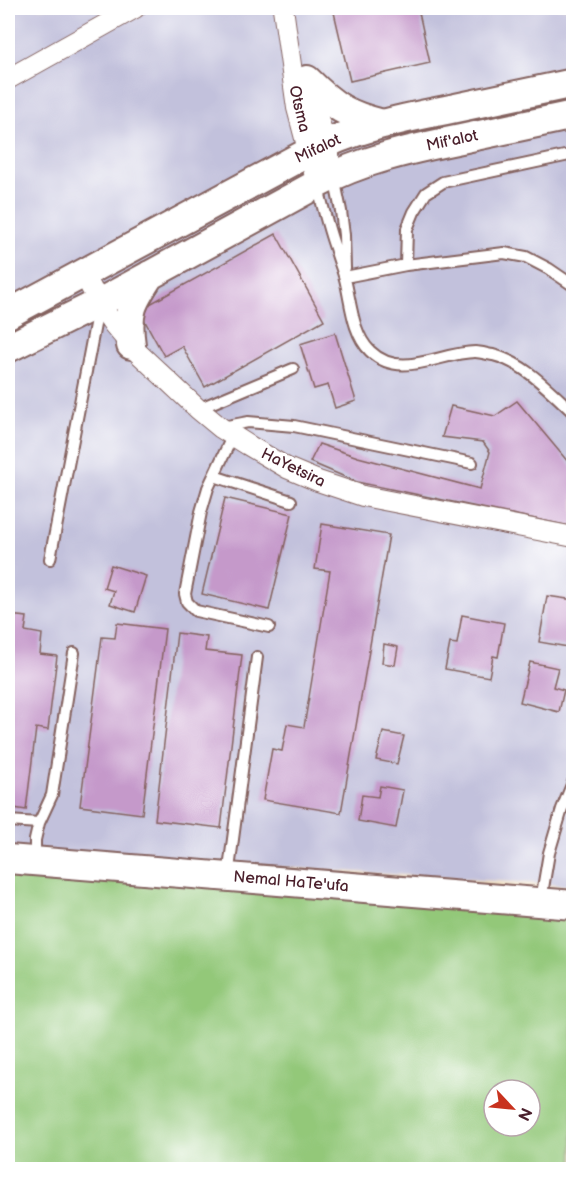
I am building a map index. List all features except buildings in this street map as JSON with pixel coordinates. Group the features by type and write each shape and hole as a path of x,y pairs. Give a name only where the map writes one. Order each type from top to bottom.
{"street":[{"path":"8,79 135,8"},
{"name":"Otsma","path":"282,8 297,108 317,148"},
{"name":"Otsma","path":"287,33 307,80 317,148 325,180"},
{"path":"307,80 323,97 337,107 352,115 383,124"},
{"name":"Mifalot","path":"8,314 317,148 383,124 410,117 573,83"},
{"name":"Mif'alot","path":"325,180 348,169 395,154 573,115"},
{"name":"Mifalot","path":"8,348 99,303 325,180"},
{"name":"HaYetsira","path":"84,274 99,303 131,345 198,409 227,432 287,468 363,496 573,537"},
{"path":"131,345 128,330 129,316 133,302 150,275"},
{"name":"Nemal HaTe'ufa","path":"8,859 573,905"}],"lane":[{"path":"406,265 407,229 426,193 443,182 573,154"},
{"path":"325,180 341,211 345,277"},
{"path":"325,180 325,219 345,277 352,313 360,335 369,350 380,359 404,366 475,352 494,355 525,370 573,413"},
{"path":"345,277 406,265 504,253 526,257 549,269 573,286"},
{"path":"50,559 99,303"},
{"path":"198,409 293,369"},
{"path":"269,627 196,611 187,602 185,594 201,512 227,432 248,422 294,426 472,463"},
{"path":"214,476 291,501"},
{"path":"36,861 35,840 39,823 52,795 74,653"},
{"path":"228,877 257,657"},
{"path":"540,902 549,853 573,780"},
{"path":"8,820 39,823"}],"shaded area":[{"path":"8,8 573,8 573,886 8,850"}],"green space":[{"path":"8,869 573,913 573,1169 8,1169"}]}
